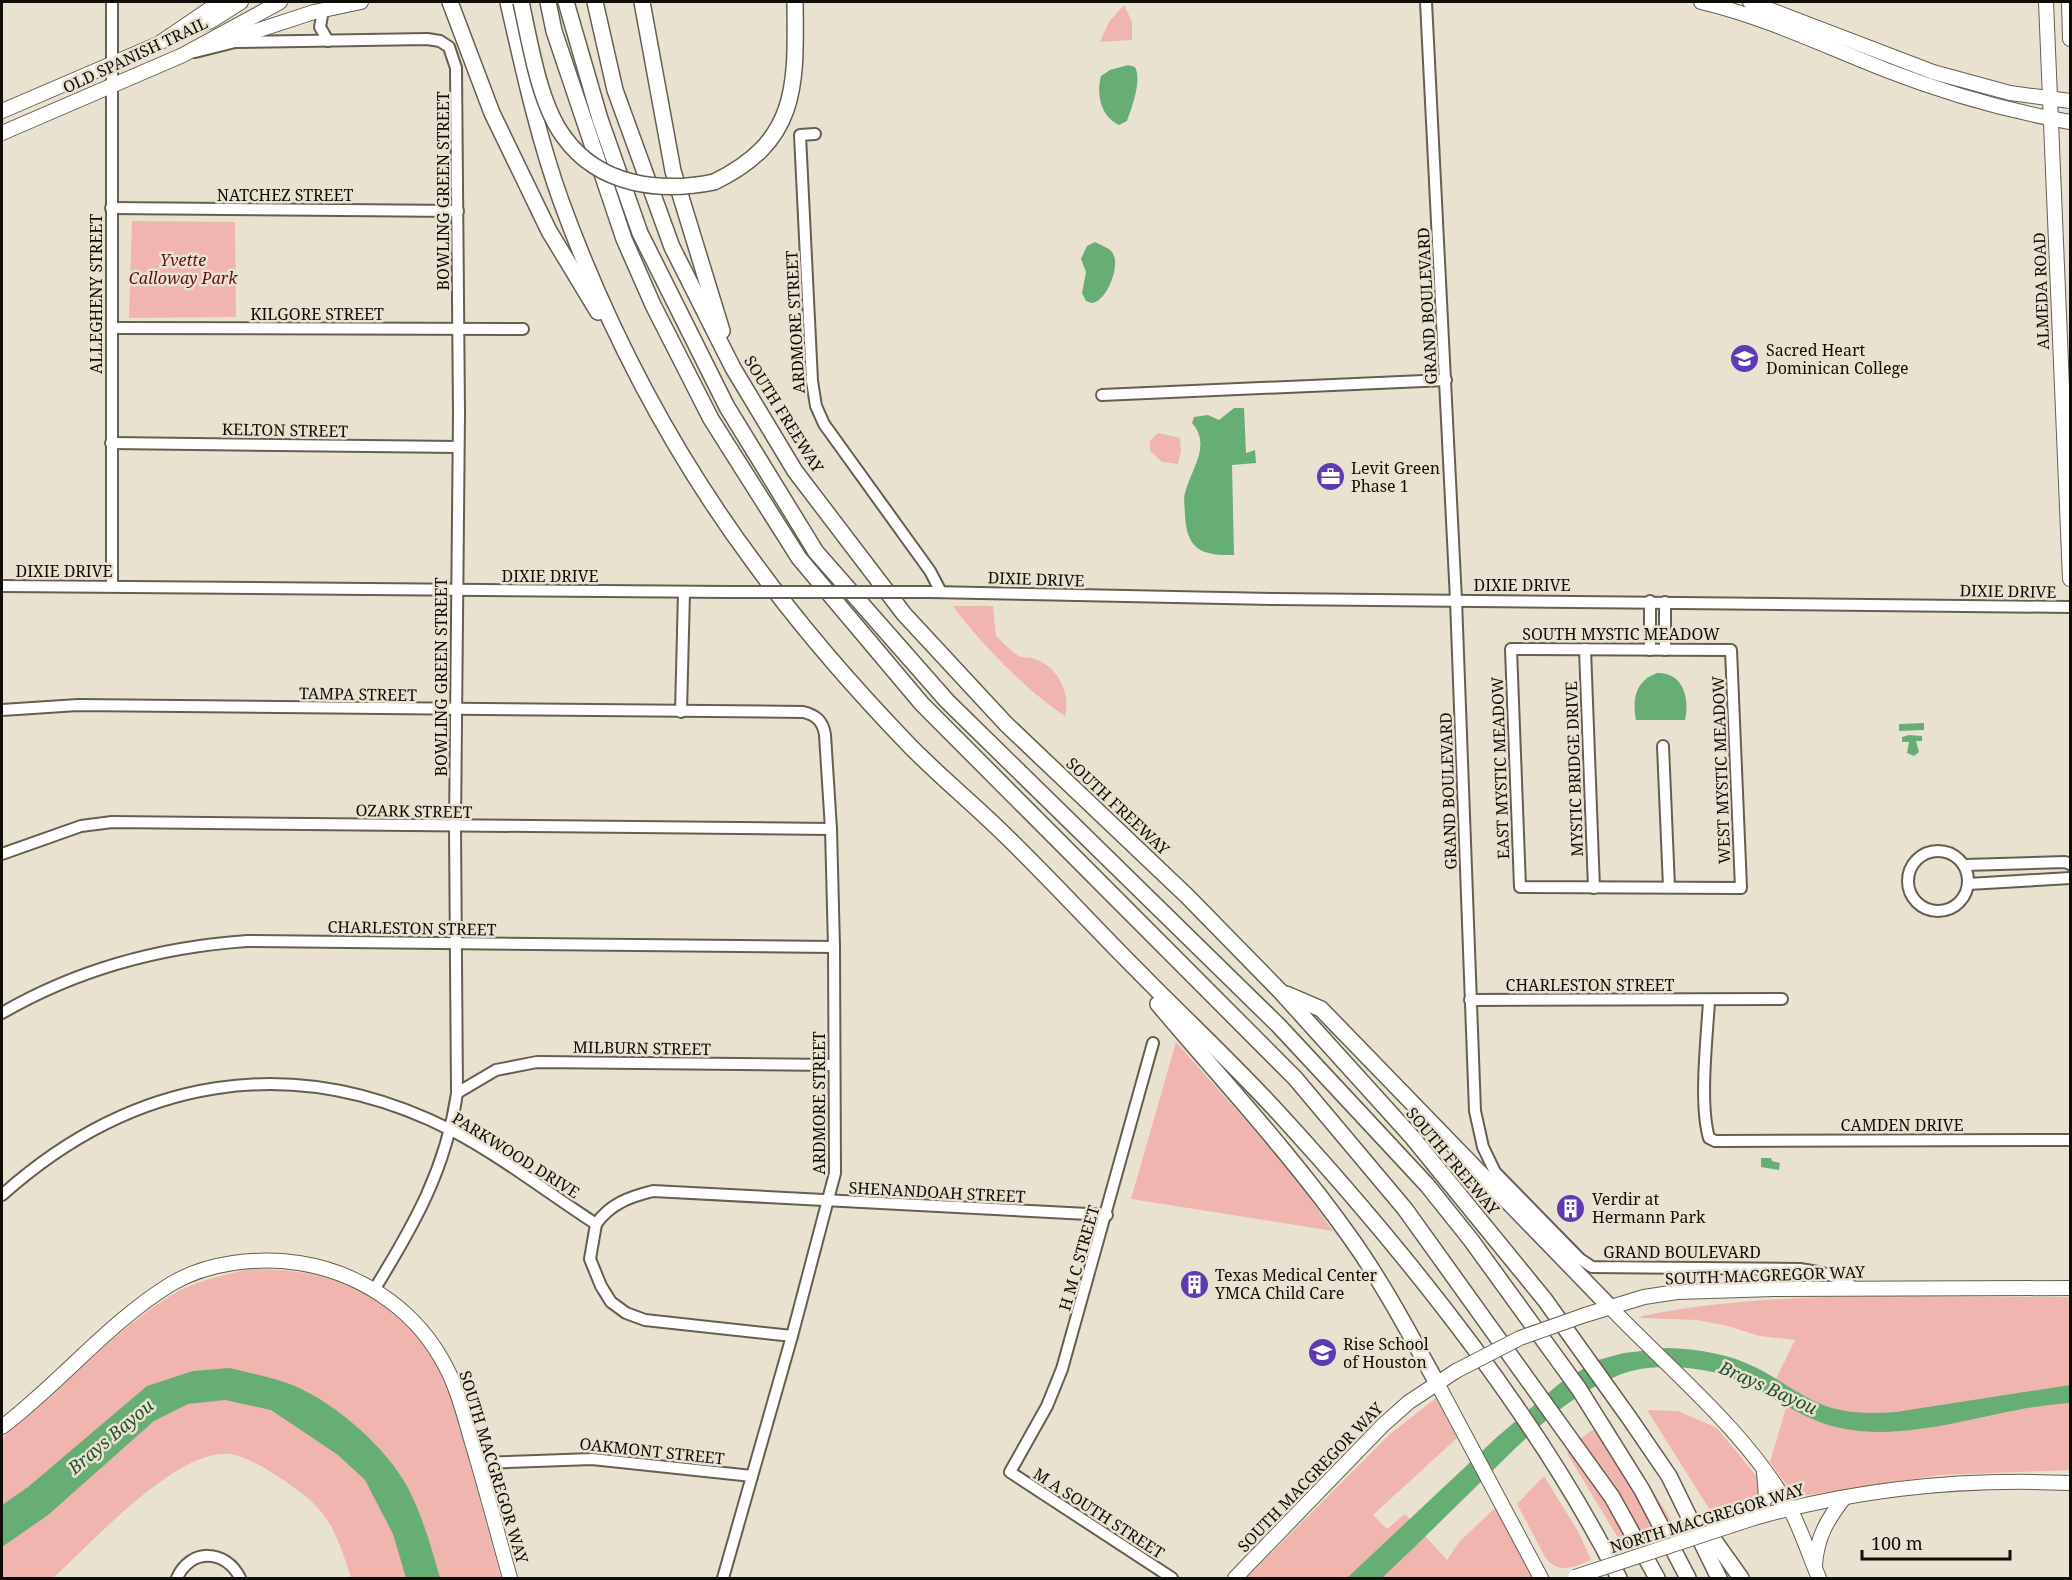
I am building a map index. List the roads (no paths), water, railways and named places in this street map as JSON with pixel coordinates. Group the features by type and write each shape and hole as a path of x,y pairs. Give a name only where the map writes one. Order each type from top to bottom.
{"highway":[{"path":"437,2 452,5 492,113 549,231 710,500 756,566 830,657 908,744 1009,839 1281,1115 1366,1212 1469,1342 1557,1467 1598,1536 1619,1578"},
{"path":"508,2 527,85 560,196 590,275 636,374"},
{"path":"521,2 547,103 564,137 600,168 632,184 672,188 714,182 746,165 781,124 790,103 796,69 795,2"},
{"path":"548,2 554,31 633,261 711,419 799,558 922,704 1189,968 1295,1078 1405,1209 1612,1497 1657,1578"},
{"path":"566,2 600,119 640,233 727,407 816,552 947,701 1279,1026 1427,1185 1526,1314 1607,1435 1642,1490 1688,1578"},
{"name":"SOUTH FREEWAY","path":"595,2 615,90 653,201 672,247 733,368 795,471 904,614 1006,724 1187,896 1280,991 1412,1137 1545,1300 1630,1419 1669,1476 1719,1578"},
{"path":"642,2 673,171 733,368"},
{"path":"645,20 648,2"},
{"path":"1078,911 1283,1150 1351,1238 1437,1383"},
{"path":"1280,991 1321,1009 1610,1307"},
{"path":"1669,1476 1741,1578"},
{"path":"1598,1536 1610,1578"}],"main road":[{"name":"OLD SPANISH TRAIL","path":"2,111 171,37 220,2"},
{"path":"171,37 211,21 241,2"},
{"name":"OLD SPANISH TRAIL","path":"2,133 183,55 280,2"},
{"path":"183,55 323,10 360,2"},
{"path":"1701,2 1773,24 1929,85 2070,122"},
{"path":"1750,2 1933,72 2010,93 2070,101"},
{"name":"ALMEDA ROAD","path":"2046,2 2067,421 2070,579"},
{"path":"2069,2 2070,39"},
{"name":"SOUTH MACGREGOR WAY","path":"2,1427 146,1301 174,1283 227,1264 286,1261 319,1266 351,1277 374,1290 418,1327 441,1357 453,1381 510,1578"},
{"name":"SOUTH MACGREGOR WAY","path":"1235,1578 1383,1425 1437,1383 1520,1338 1585,1315 1677,1292 1856,1288 2070,1288"},
{"path":"1610,1307 1720,1417 1759,1463 1790,1508 1817,1574"},
{"path":"1437,1383 1541,1578"},
{"path":"1755,1518 1766,1497 1767,1485 1759,1463"},
{"name":"NORTH MACGREGOR WAY","path":"1573,1577 1790,1508 1943,1484 2070,1483"},
{"path":"1817,1574 1817,1543 1826,1521 1844,1498"}],"street":[{"name":"ALLEGHENY STREET","path":"112,2 112,586"},
{"name":"GRAND BOULEVARD","path":"1426,2 1456,600 1475,1111 1488,1161 1495,1172 1580,1259 1592,1267 1607,1269 1800,1269 1824,1272 1842,1278 1856,1288"},
{"path":"323,10 320,27 328,40"},
{"name":"BOWLING GREEN STREET","path":"328,40 427,39 440,41 449,47 454,55 458,84 459,447 455,827 457,1093 451,1131 417,1220 374,1290"},
{"path":"183,55 235,42 328,40"},
{"name":"ARDMORE STREET","path":"815,134 800,135 812,381 816,406 820,419 837,444 930,572 935,592"},
{"name":"NATCHEZ STREET","path":"111,208 458,211"},
{"name":"KILGORE STREET","path":"112,328 523,329"},
{"path":"1102,395 1446,380"},
{"name":"KELTON STREET","path":"111,442 459,447"},
{"name":"DIXIE DRIVE","path":"2,586 935,592 2070,607"},
{"path":"681,712 684,592"},
{"path":"1650,601 1650,650"},
{"path":"1665,602 1665,650"},
{"name":"SOUTH MYSTIC MEADOW","path":"1511,649 1731,650"},
{"name":"EAST MYSTIC MEADOW","path":"1511,649 1520,887 1594,888"},
{"name":"MYSTIC BRIDGE DRIVE","path":"1585,649 1594,888"},
{"name":"WEST MYSTIC MEADOW","path":"1668,887 1741,888 1731,650"},
{"name":"TAMPA STREET","path":"2,710 78,705 681,712 803,711 821,721"},
{"name":"ARDMORE STREET","path":"723,1578 829,1200 835,1163 831,829 825,735 821,721"},
{"path":"1594,888 1668,887 1663,746"},
{"name":"OZARK STREET","path":"2,854 81,826 112,822 831,829"},
{"path":"1964,865 1968,884 1960,902 1942,911 1923,907 1916,902 1908,885 1911,868 1916,860 1930,852 1948,853 1964,865 2065,862 2070,864"},
{"path":"1968,884 2070,878"},
{"name":"CHARLESTON STREET","path":"2,1013 57,984 106,966 156,952 197,945 247,941 834,947"},
{"name":"CHARLESTON STREET","path":"1470,1000 1782,999"},
{"name":"CAMDEN DRIVE","path":"1709,1001 1705,1065 1708,1132 1709,1138 1715,1141 2070,1140"},
{"name":"H M C STREET","path":"1010,1472 1047,1406 1062,1369 1107,1215 1153,1043"},
{"name":"MILBURN STREET","path":"457,1093 496,1070 537,1062 834,1065"},
{"name":"PARKWOOD DRIVE","path":"2,1195 32,1168 100,1124 149,1104 196,1091 274,1083 329,1089 387,1104 451,1131 596,1224"},
{"name":"SHENANDOAH STREET","path":"596,1224 606,1210 626,1199 652,1191 1107,1215"},
{"path":"596,1224 590,1259 601,1286 611,1302 626,1313 645,1320 792,1336"},
{"name":"OAKMONT STREET","path":"478,1463 592,1458 752,1476"},
{"name":"M A SOUTH STREET","path":"1010,1472 1172,1578"},
{"path":"177,1578 189,1561 209,1555 228,1562 240,1578"}],"water":[{"path":"1128,65 1135,67 1137,87 1127,121 1119,125 1108,116 1101,104 1099,90 1101,76 1110,70"},
{"path":"1095,242 1113,253 1115,268 1107,290 1092,303 1086,301 1082,293 1086,272 1081,259 1087,246"},
{"path":"1234,408 1244,408 1246,453 1255,450 1256,463 1232,465 1234,555 1213,554 1205,552 1193,543 1186,527 1184,495 1200,449 1198,432 1192,423 1194,417 1208,415 1219,420"},
{"path":"1657,673 1673,677 1683,688 1686,703 1685,720 1636,720 1634,705 1637,692 1644,681"},
{"path":"1924,723 1924,730 1899,731 1899,724"},
{"path":"1922,736 1922,741 1916,741 1919,752 1914,756 1907,753 1909,742 1902,742 1902,737"},
{"path":"1761,1158 1771,1158 1772,1161 1780,1163 1779,1170 1761,1167"},
{"name":"Brays Bayou","path":"1667,1348 1702,1351 1736,1359 1820,1404 1852,1412 1896,1412 2070,1385 2070,1403 2014,1411 1930,1428 1873,1432 1827,1425 1747,1384 1713,1372 1665,1367 1630,1371 1580,1395 1546,1421 1382,1578 1347,1578 1497,1437 1560,1383 1598,1360 1624,1353"},
{"name":"Brays Bayou","path":"230,1368 297,1387 344,1416 374,1443 399,1473 408,1488 422,1521 440,1578 406,1578 393,1534 365,1480 338,1455 271,1410 225,1400 188,1404 154,1421 48,1515 2,1547 2,1505 28,1487 147,1386 193,1371"}],"place":[{"name":"Sacred Heart Dominican College","path":"1745,359"},
{"name":"Levit Green Phase 1","path":"1330,477"},
{"name":"Verdir at Hermann Park","path":"1571,1208"},
{"name":"Texas Medical Center YMCA Child Care","path":"1194,1284"},
{"name":"Rise School of Houston","path":"1322,1353"}],"park label":[{"name":"Yvette Calloway Park","path":"183,269"}]}
